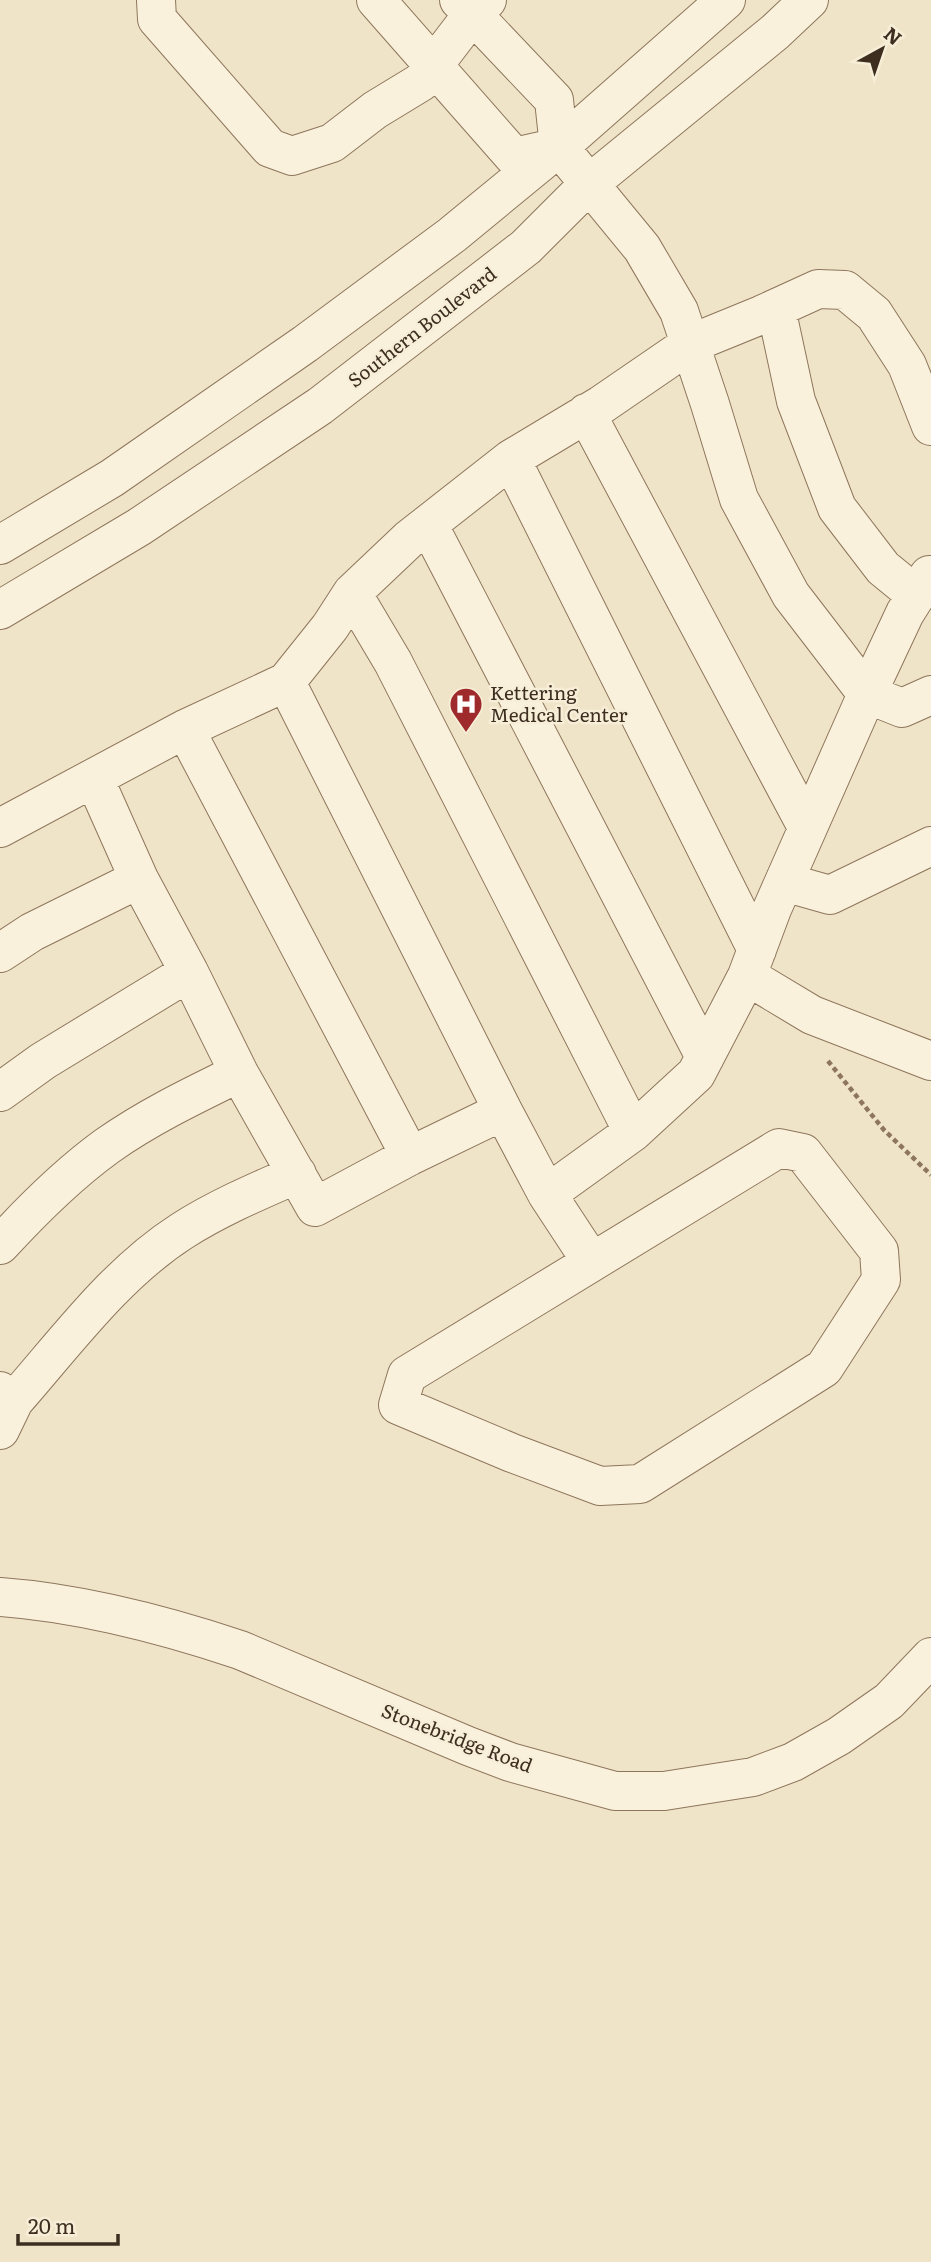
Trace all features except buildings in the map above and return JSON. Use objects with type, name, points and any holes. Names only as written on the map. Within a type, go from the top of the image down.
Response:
[{"type":"street","points":[[156,0],[157,19],[270,148],[292,156],[332,143],[376,110],[421,82],[473,5],[554,100],[559,148],[642,248],[679,312],[738,499],[791,594],[867,694],[902,708],[931,695]]},
{"type":"street","points":[[376,0],[514,157],[559,148]]},
{"type":"street","points":[[0,545],[112,478],[305,344],[452,235],[559,148],[726,0]]},
{"type":"street","name":"Southern Boulevard","points":[[0,610],[139,527],[320,406],[526,247],[589,184],[775,32],[809,0]]},
{"type":"street","points":[[0,828],[185,729],[286,682],[330,627],[352,593],[409,538],[511,459],[690,344],[818,289],[845,290],[874,314],[907,365],[931,426]]},
{"type":"street","points":[[547,1194],[633,1132],[696,1074],[752,963],[807,828],[867,694],[905,613],[924,584],[883,568],[836,508],[796,401],[776,308]]},
{"type":"street","points":[[586,413],[807,828]]},
{"type":"street","points":[[511,459],[752,963],[812,1015],[931,1061]]},
{"type":"street","points":[[428,524],[705,1057]]},
{"type":"street","points":[[352,593],[393,662],[633,1132]]},
{"type":"street","points":[[286,682],[503,1111],[547,1194],[592,1261]]},
{"type":"street","points":[[185,729],[410,1156]]},
{"type":"street","points":[[94,778],[139,879],[239,1073],[315,1207],[410,1156],[503,1111]]},
{"type":"street","points":[[784,882],[830,895],[931,846]]},
{"type":"street","points":[[0,953],[32,932],[139,879]]},
{"type":"street","points":[[0,1092],[43,1061],[189,972]]},
{"type":"street","points":[[0,1245],[45,1197],[107,1146],[173,1106],[239,1073]]},
{"type":"street","points":[[779,1148],[803,1153],[879,1251],[881,1280],[824,1368],[640,1484],[600,1486],[398,1405],[407,1375],[592,1261],[779,1148]]},
{"type":"street","points":[[5,1408],[130,1272],[182,1231],[297,1174]]},
{"type":"street","name":"Stonebridge Road","points":[[0,1597],[37,1600],[121,1615],[203,1638],[240,1650],[489,1754],[615,1791],[664,1791],[753,1777],[793,1762],[839,1736],[889,1701],[931,1657]]},
{"type":"path","points":[[824,1056],[884,1130],[931,1175]]},
{"type":"place","name":"Kettering Medical Center","points":[[466,734]]}]
